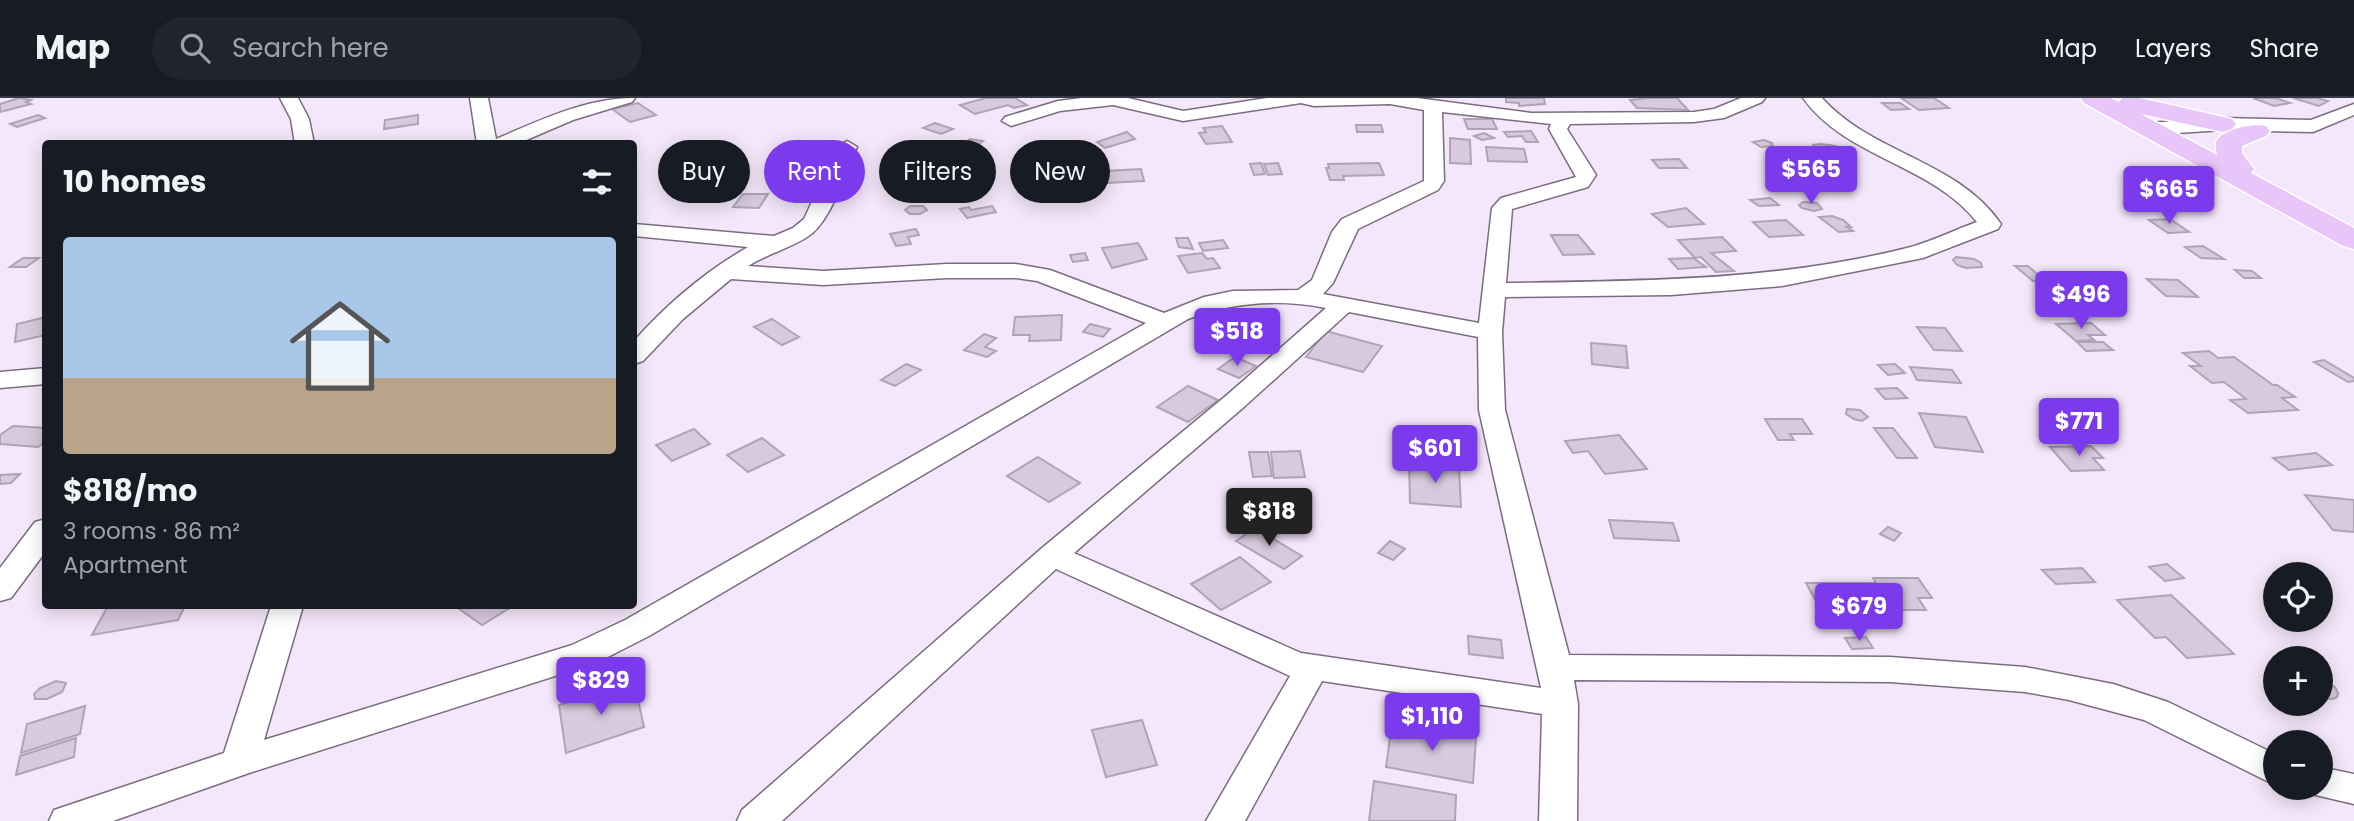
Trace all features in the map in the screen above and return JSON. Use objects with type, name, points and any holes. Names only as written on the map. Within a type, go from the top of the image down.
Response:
[{"type":"highway","points":[[2092,98],[2240,170],[2354,230]]},
{"type":"highway","points":[[2108,98],[2162,132],[2354,240]]},
{"type":"highway","points":[[2119,98],[2164,113],[2223,124]]},
{"type":"highway","points":[[2240,170],[2229,153],[2229,142],[2258,131]]},
{"type":"street","points":[[289,98],[300,119],[304,140]]},
{"type":"street","points":[[479,98],[486,140]]},
{"type":"street","points":[[509,140],[566,116],[626,98]]},
{"type":"street","points":[[1011,121],[1058,106],[1113,100],[1183,116],[1301,98],[1314,101],[1390,99],[1531,118],[1563,119],[1694,117],[1718,114],[1756,98]]},
{"type":"street","points":[[1494,290],[1671,288],[1782,279],[1915,253],[1990,224],[1981,209],[1952,187],[1837,124],[1812,98]]},
{"type":"street","points":[[1304,297],[1322,283],[1343,232],[1350,224],[1431,186],[1434,181],[1433,106]]},
{"type":"street","points":[[2162,132],[2258,131],[2313,125],[2354,111]]},
{"type":"street","points":[[1558,821],[1560,704],[1555,667],[1492,410],[1490,332],[1503,205],[1581,183],[1585,179],[1586,174],[1558,129],[1563,119]]},
{"type":"street","points":[[2162,132],[2223,124],[2313,125]]},
{"type":"street","points":[[637,352],[660,325],[727,272],[761,248],[806,230],[821,203]]},
{"type":"street","points":[[637,230],[774,243]]},
{"type":"street","points":[[727,272],[823,278],[947,271],[1016,271],[1042,275],[1165,322]]},
{"type":"street","points":[[68,821],[239,762],[584,654],[637,628],[1165,322],[1212,302],[1233,298],[1304,297],[1490,332]]},
{"type":"street","points":[[755,821],[813,773],[1053,556],[1227,409],[1343,304]]},
{"type":"street","points":[[0,380],[42,376]]},
{"type":"street","points":[[0,590],[42,535]]},
{"type":"street","points":[[1053,556],[1281,660],[1312,668],[1560,704]]},
{"type":"street","points":[[239,762],[289,609]]},
{"type":"street","points":[[1555,667],[1885,669],[2027,678],[2155,710],[2263,764]]},
{"type":"street","points":[[1225,821],[1312,668]]},
{"type":"street","points":[[2333,785],[2354,789]]},
{"type":"building","points":[[19,98],[31,100],[26,102],[31,104],[0,112],[0,104]]},
{"type":"building","points":[[986,98],[1015,98],[1027,105],[1014,108],[1008,105],[975,114],[960,105]]},
{"type":"building","points":[[1506,98],[1544,98],[1545,104],[1519,106],[1519,103],[1506,102]]},
{"type":"building","points":[[1677,98],[1688,110],[1637,108],[1630,100]]},
{"type":"building","points":[[1901,98],[1934,98],[1949,108],[1919,110]]},
{"type":"building","points":[[2253,98],[2276,98],[2290,103],[2274,106]]},
{"type":"building","points":[[2293,98],[2317,98],[2328,101],[2319,106]]},
{"type":"building","points":[[638,103],[656,115],[630,122],[612,109]]},
{"type":"building","points":[[1882,103],[1900,103],[1909,109],[1891,110]]},
{"type":"building","points":[[38,115],[45,118],[17,127],[10,124]]},
{"type":"building","points":[[418,115],[418,124],[384,129],[385,120]]},
{"type":"building","points":[[1464,119],[1492,119],[1497,129],[1468,129]]},
{"type":"building","points":[[935,123],[953,129],[941,134],[923,128]]},
{"type":"building","points":[[1356,125],[1381,125],[1383,132],[1357,132]]},
{"type":"building","points":[[1222,126],[1232,142],[1206,144],[1199,133],[1206,132],[1203,128]]},
{"type":"building","points":[[1531,131],[1538,142],[1526,142],[1522,136],[1508,137],[1504,132]]},
{"type":"building","points":[[1127,132],[1135,139],[1110,146],[1110,140],[1103,140]]},
{"type":"building","points":[[1484,133],[1494,138],[1482,140],[1474,136]]},
{"type":"building","points":[[1450,138],[1470,140],[1471,164],[1450,163]]},
{"type":"building","points":[[1764,140],[1773,146],[1761,147],[1753,142]]},
{"type":"building","points":[[1813,145],[1836,146],[1843,153],[1830,155],[1813,149]]},
{"type":"building","points":[[1486,147],[1524,149],[1527,162],[1488,161]]},
{"type":"building","points":[[1808,150],[1837,172],[1807,176],[1790,162],[1795,162],[1782,151]]},
{"type":"building","points":[[1679,159],[1687,168],[1659,168],[1652,160]]},
{"type":"building","points":[[1261,163],[1265,174],[1254,175],[1250,164]]},
{"type":"building","points":[[1278,163],[1282,174],[1268,175],[1264,164]]},
{"type":"building","points":[[1379,163],[1384,175],[1343,176],[1344,180],[1330,180],[1326,168],[1329,168],[1328,164]]},
{"type":"building","points":[[1141,169],[1144,181],[1110,183],[1110,171]]},
{"type":"building","points":[[750,194],[764,194],[759,208],[733,207],[736,203],[750,203]]},
{"type":"building","points":[[1770,198],[1779,205],[1759,206],[1750,200]]},
{"type":"building","points":[[1803,202],[1817,203],[1822,209],[1814,211],[1802,208],[1799,205]]},
{"type":"building","points":[[910,206],[923,206],[927,210],[920,214],[910,214],[905,210]]},
{"type":"building","points":[[992,206],[996,212],[967,218],[960,209],[969,207],[971,210]]},
{"type":"building","points":[[1686,208],[1704,224],[1668,227],[1652,214]]},
{"type":"building","points":[[1832,216],[1843,220],[1853,231],[1839,232],[1819,217]]},
{"type":"building","points":[[2170,219],[2189,232],[2168,233],[2149,220]]},
{"type":"building","points":[[1786,220],[1803,235],[1769,237],[1753,222]]},
{"type":"building","points":[[916,229],[919,235],[908,237],[911,244],[896,246],[890,234]]},
{"type":"building","points":[[1551,235],[1578,235],[1594,254],[1563,255]]},
{"type":"building","points":[[1722,237],[1736,251],[1711,253],[1734,271],[1716,272],[1701,257],[1695,258],[1678,240]]},
{"type":"building","points":[[1176,238],[1188,238],[1193,249],[1179,247]]},
{"type":"building","points":[[1223,240],[1228,248],[1203,251],[1199,243]]},
{"type":"building","points":[[1138,243],[1147,259],[1112,268],[1102,248]]},
{"type":"building","points":[[2203,246],[2224,259],[2201,258],[2185,247]]},
{"type":"building","points":[[1085,253],[1088,260],[1073,262],[1070,255]]},
{"type":"building","points":[[1202,253],[1207,259],[1213,258],[1220,268],[1188,273],[1178,256]]},
{"type":"building","points":[[1956,257],[1974,259],[1981,263],[1982,267],[1966,268],[1957,265],[1953,260]]},
{"type":"building","points":[[23,258],[39,258],[26,267],[10,267]]},
{"type":"building","points":[[1693,258],[1706,267],[1678,269],[1669,259]]},
{"type":"building","points":[[2015,266],[2028,266],[2045,281],[2033,281]]},
{"type":"building","points":[[2235,270],[2252,271],[2261,278],[2244,278]]},
{"type":"building","points":[[2147,279],[2178,280],[2198,297],[2166,296]]},
{"type":"building","points":[[1062,315],[1061,340],[1029,341],[1030,335],[1013,335],[1015,317]]},
{"type":"building","points":[[42,318],[42,336],[15,342],[17,324]]},
{"type":"building","points":[[772,319],[799,337],[782,345],[754,327]]},
{"type":"building","points":[[2091,323],[2105,335],[2088,335],[2094,340],[2076,341],[2056,324]]},
{"type":"building","points":[[1090,324],[1110,329],[1103,337],[1083,332]]},
{"type":"building","points":[[1917,327],[1945,328],[1962,351],[1934,350]]},
{"type":"building","points":[[1326,331],[1382,346],[1363,372],[1306,357]]},
{"type":"building","points":[[984,334],[996,338],[985,347],[996,351],[987,357],[964,350]]},
{"type":"building","points":[[2077,342],[2103,342],[2113,350],[2086,351]]},
{"type":"building","points":[[1591,343],[1626,346],[1628,368],[1592,364]]},
{"type":"building","points":[[2209,351],[2218,358],[2234,357],[2273,385],[2277,385],[2295,397],[2282,398],[2298,410],[2248,413],[2230,400],[2246,399],[2224,382],[2212,383],[2190,366],[2201,366],[2183,353]]},
{"type":"building","points":[[1235,357],[1256,366],[1239,378],[1218,369]]},
{"type":"building","points":[[2324,360],[2354,378],[2354,381],[2348,382],[2314,362]]},
{"type":"building","points":[[906,364],[921,370],[895,386],[881,380]]},
{"type":"building","points":[[1895,364],[1905,373],[1888,375],[1878,365]]},
{"type":"building","points":[[1910,367],[1952,370],[1961,383],[1917,380]]},
{"type":"building","points":[[1188,386],[1218,400],[1188,422],[1157,407]]},
{"type":"building","points":[[1897,388],[1907,398],[1885,399],[1876,389]]},
{"type":"building","points":[[1847,409],[1860,410],[1868,417],[1862,421],[1854,419],[1846,414]]},
{"type":"building","points":[[1919,413],[1966,417],[1983,452],[1935,447]]},
{"type":"building","points":[[1765,419],[1802,419],[1812,434],[1790,434],[1794,440],[1778,440]]},
{"type":"building","points":[[13,426],[42,428],[42,444],[38,447],[0,444],[0,435]]},
{"type":"building","points":[[1874,428],[1893,428],[1917,458],[1897,458]]},
{"type":"building","points":[[694,429],[710,444],[672,461],[656,445]]},
{"type":"building","points":[[1619,435],[1647,469],[1605,474],[1588,451],[1573,453],[1565,441]]},
{"type":"building","points":[[762,438],[784,455],[748,472],[727,455]]},
{"type":"building","points":[[2091,446],[2103,458],[2093,458],[2104,470],[2071,471],[2050,447]]},
{"type":"building","points":[[1300,451],[1305,477],[1274,478],[1271,452]]},
{"type":"building","points":[[1249,452],[1268,452],[1272,476],[1253,477]]},
{"type":"building","points":[[2316,453],[2332,465],[2289,470],[2273,458]]},
{"type":"building","points":[[1038,457],[1080,483],[1049,502],[1007,476]]},
{"type":"building","points":[[1409,463],[1459,467],[1461,507],[1410,503]]},
{"type":"building","points":[[20,474],[11,483],[0,484],[0,475]]},
{"type":"building","points":[[2305,495],[2354,500],[2354,532],[2333,530]]},
{"type":"building","points":[[1609,520],[1673,523],[1679,541],[1614,538]]},
{"type":"building","points":[[1888,527],[1901,533],[1894,541],[1880,534]]},
{"type":"building","points":[[1255,528],[1302,556],[1284,569],[1236,541]]},
{"type":"building","points":[[1390,541],[1405,549],[1393,560],[1378,553]]},
{"type":"building","points":[[1240,557],[1271,582],[1221,610],[1191,584]]},
{"type":"building","points":[[2167,564],[2184,578],[2165,581],[2149,567]]},
{"type":"building","points":[[2082,568],[2095,582],[2056,584],[2042,570]]},
{"type":"building","points":[[1873,578],[1918,578],[1932,598],[1918,598],[1926,610],[1821,610],[1806,583],[1876,583]]},
{"type":"building","points":[[2171,595],[2234,654],[2187,658],[2166,637],[2155,638],[2117,600]]},
{"type":"building","points":[[106,609],[184,609],[178,620],[92,635]]},
{"type":"building","points":[[459,609],[508,609],[482,625]]},
{"type":"building","points":[[1468,636],[1501,640],[1503,658],[1469,654]]},
{"type":"building","points":[[1866,637],[1873,648],[1852,649],[1845,638]]},
{"type":"building","points":[[56,681],[66,683],[62,692],[47,699],[35,699],[34,694],[40,688]]},
{"type":"building","points":[[634,681],[644,727],[566,753],[559,705]]},
{"type":"building","points":[[2333,686],[2338,693],[2333,699]]},
{"type":"building","points":[[85,706],[80,734],[21,753],[27,724]]},
{"type":"building","points":[[1142,720],[1157,765],[1106,777],[1092,730]]},
{"type":"building","points":[[1392,723],[1476,738],[1473,783],[1386,767]]},
{"type":"building","points":[[76,738],[74,757],[16,775],[20,756]]},
{"type":"building","points":[[1374,781],[1456,795],[1455,821],[1369,821]]}]
